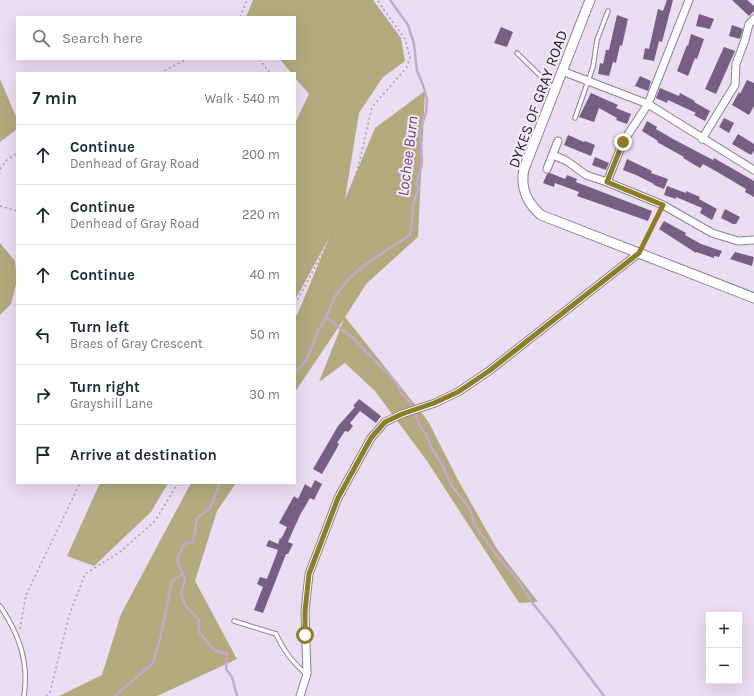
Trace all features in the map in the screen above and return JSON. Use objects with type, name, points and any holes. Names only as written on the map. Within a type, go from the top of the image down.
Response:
[{"type":"street","name":"DYKES OF GRAY ROAD","points":[[590,0],[524,169],[524,190],[528,199],[533,208],[541,215],[754,298]]},
{"type":"street","points":[[607,182],[623,142],[648,104],[689,0]]},
{"type":"street","points":[[702,139],[734,85],[736,64],[749,24],[754,19]]},
{"type":"street","points":[[562,71],[648,104],[754,170]]},
{"type":"street","points":[[547,169],[558,141]]},
{"type":"street","points":[[553,155],[567,161],[586,175],[663,205],[700,227],[721,237],[738,241],[754,240]]},
{"type":"street","points":[[300,696],[307,674],[305,611],[309,574],[338,498],[371,438],[385,422],[406,412],[434,403],[458,392],[489,371],[639,253]]},
{"type":"lane","points":[[574,118],[594,63],[597,40],[608,11]]},
{"type":"lane","points":[[517,53],[555,90]]},
{"type":"lane","points":[[0,606],[11,622],[19,639],[24,659],[24,696]]},
{"type":"lane","points":[[234,621],[276,634],[286,652],[296,665],[307,674]]},
{"type":"path","points":[[240,16],[247,0]]},
{"type":"path","points":[[296,302],[344,212],[359,164],[372,107],[407,67],[410,57],[405,39],[377,0]]},
{"type":"path","points":[[162,72],[185,60]]},
{"type":"path","points":[[260,60],[269,72]]},
{"type":"path","points":[[0,168],[7,160],[16,154]]},
{"type":"path","points":[[639,253],[663,205]]},
{"type":"path","points":[[0,206],[16,211]]},
{"type":"path","points":[[19,639],[26,595],[80,484]]},
{"type":"path","points":[[46,696],[50,692],[69,616],[86,574],[120,552],[155,521],[177,484]]},
{"type":"shaded area","points":[[253,0],[373,0],[401,38],[405,61],[383,77],[359,113],[345,199],[375,128],[425,91],[418,237],[367,283],[345,317],[428,421],[458,480],[497,549],[538,602],[519,603],[427,461],[375,391],[345,363],[319,382],[344,319],[296,391],[296,316],[329,238],[296,298],[296,121],[309,94],[296,79],[296,72],[290,72],[281,60],[296,60],[296,16],[246,16]]},
{"type":"shaded area","points":[[0,79],[16,117],[16,130],[0,142]]},
{"type":"shaded area","points":[[0,243],[15,261],[16,284],[11,304],[0,315]]},
{"type":"shaded area","points":[[100,484],[167,484],[151,512],[94,566],[67,556]]},
{"type":"shaded area","points":[[190,484],[235,484],[217,511],[195,581],[237,659],[157,696],[59,696],[102,675],[121,614]]},
{"type":"building","points":[[667,0],[673,0],[662,42],[659,41],[654,61],[643,59],[645,48],[649,49],[658,9],[663,11]]},
{"type":"building","points":[[732,0],[747,0],[754,6],[754,11],[749,16]]},
{"type":"building","points":[[699,14],[714,19],[710,29],[696,26]]},
{"type":"building","points":[[617,15],[628,19],[622,46],[620,45],[616,63],[613,62],[609,76],[598,74],[600,63],[603,64],[606,50],[609,50]]},
{"type":"building","points":[[732,25],[743,29],[740,39],[729,36]]},
{"type":"building","points":[[501,27],[513,32],[507,47],[494,43]]},
{"type":"building","points":[[691,34],[704,39],[697,59],[695,58],[688,76],[677,71],[687,45],[688,46]]},
{"type":"building","points":[[724,47],[735,51],[716,94],[705,89]]},
{"type":"building","points":[[640,76],[651,81],[648,91],[635,86]]},
{"type":"building","points":[[747,80],[754,83],[754,106],[749,115],[732,105],[739,92],[740,94]]},
{"type":"building","points":[[660,88],[679,96],[680,93],[710,111],[705,121],[694,115],[696,113],[668,100],[667,103],[656,98]]},
{"type":"building","points":[[591,93],[618,105],[616,108],[631,114],[627,124],[616,120],[617,118],[599,108],[594,122],[579,117]]},
{"type":"building","points":[[724,118],[734,123],[729,133],[719,127]]},
{"type":"building","points":[[647,121],[657,127],[656,129],[673,139],[713,160],[714,158],[754,181],[754,197],[745,192],[746,189],[719,173],[703,164],[700,168],[657,142],[658,141],[642,131]]},
{"type":"building","points":[[738,134],[754,144],[754,151],[751,155],[732,144]]},
{"type":"building","points":[[568,135],[595,145],[591,156],[564,145]]},
{"type":"building","points":[[595,157],[609,163],[606,170],[592,165]]},
{"type":"building","points":[[627,159],[652,171],[651,173],[668,179],[664,189],[623,170]]},
{"type":"building","points":[[550,173],[565,179],[567,175],[577,179],[576,182],[652,211],[648,221],[577,196],[579,192],[555,183],[554,187],[543,183],[547,174]]},
{"type":"building","points":[[667,186],[686,193],[686,191],[700,197],[699,199],[717,209],[712,220],[700,213],[702,208],[676,197],[676,199],[664,195]]},
{"type":"building","points":[[725,209],[740,217],[736,224],[721,218]]},
{"type":"building","points":[[664,221],[686,233],[685,235],[701,244],[722,251],[719,257],[714,256],[714,258],[696,253],[659,229]]},
{"type":"building","points":[[735,252],[754,257],[752,266],[730,259]]},
{"type":"building","points":[[359,399],[381,416],[376,423],[360,411],[350,423],[353,426],[348,432],[345,431],[337,443],[339,443],[337,448],[322,474],[313,469],[338,426],[355,407],[353,406]]},
{"type":"building","points":[[315,480],[322,484],[314,500],[310,498],[300,515],[288,542],[293,544],[288,554],[286,554],[263,613],[254,610],[263,587],[257,584],[260,577],[267,579],[278,550],[266,546],[269,540],[278,544],[287,527],[279,523],[294,496],[298,499],[305,484],[311,488]]},
{"type":"waterway","name":"Lochee Burn","points":[[296,371],[307,359],[317,333],[336,295],[343,285],[360,268],[410,235],[413,206],[419,187],[416,184],[422,161],[420,132],[426,112],[427,99],[417,71],[414,44],[408,25],[390,0]]},
{"type":"waterway","points":[[326,317],[353,338],[395,381],[410,403],[421,428],[426,434],[432,449],[440,461],[452,486],[470,509],[474,524],[604,696]]},
{"type":"waterway","points":[[220,484],[210,508],[197,518],[193,542],[184,544],[177,560],[185,579],[181,594],[185,605],[199,620],[199,632],[214,650],[227,654],[226,669],[232,677],[237,696]]},
{"type":"waterway","name":"Lochee Burn","points":[[115,696],[153,663],[160,639],[172,581],[183,574]]},
{"type":"route","points":[[305,635],[305,611],[309,574],[338,498],[371,438],[385,422],[458,392],[489,371],[639,253],[663,205],[607,182],[623,142]]}]
